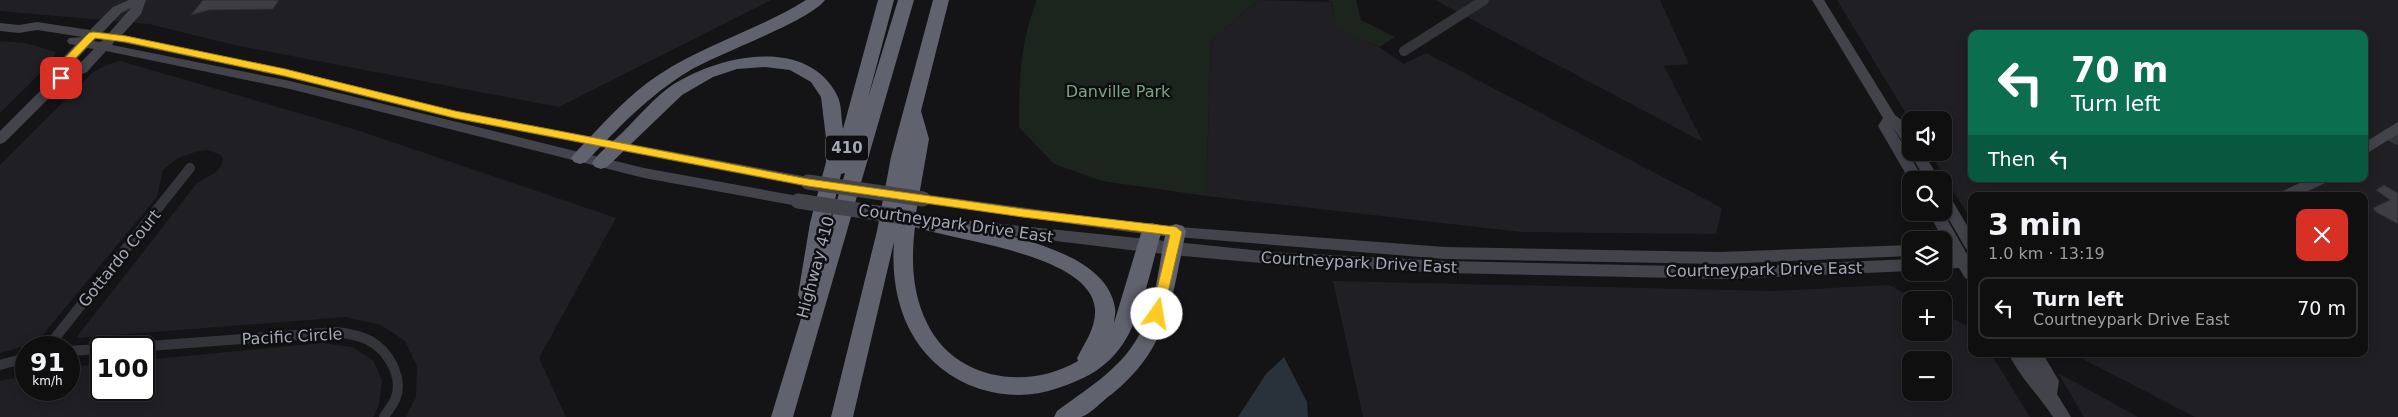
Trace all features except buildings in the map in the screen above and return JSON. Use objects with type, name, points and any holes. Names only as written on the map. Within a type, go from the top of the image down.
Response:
[{"type":"highway","points":[[580,158],[636,101],[666,77],[760,31],[817,0]]},
{"type":"highway","name":"Highway 410","points":[[776,417],[886,0]]},
{"type":"highway","points":[[782,417],[906,0]]},
{"type":"highway","points":[[842,417],[887,231],[899,164],[941,0]]},
{"type":"highway","points":[[601,163],[676,91],[707,73],[735,64],[765,62],[794,66],[817,78],[830,97],[835,138],[835,162],[819,223],[808,295]]},
{"type":"highway","points":[[912,112],[920,136],[903,237],[902,265],[906,290],[913,315],[920,329],[934,350],[955,369],[991,384],[1012,387],[1048,383],[1088,367],[1103,355],[1117,338],[1123,326],[1149,238]]},
{"type":"highway","points":[[910,218],[944,229],[1009,242],[1047,255],[1076,269],[1095,286],[1103,299],[1106,312],[1106,326],[1100,340],[1087,358],[1074,369],[1048,383]]},
{"type":"highway","points":[[1064,417],[1104,387],[1141,350],[1157,314],[1174,240]]},
{"type":"main road","points":[[61,78],[60,68],[117,10],[140,0]]},
{"type":"main road","points":[[0,139],[61,78],[82,69],[137,11],[140,0]]},
{"type":"main road","points":[[1818,0],[1890,118],[1902,128]]},
{"type":"main road","name":"Courtneypark Drive East","points":[[0,26],[19,29],[30,34],[89,39],[285,73],[455,115],[618,147],[808,182],[1149,238]]},
{"type":"main road","name":"Courtneypark Drive East","points":[[107,42],[290,85],[644,173],[798,201],[910,218],[1174,240],[1445,254],[1720,258],[1902,251]]},
{"type":"main road","points":[[1890,118],[1886,126],[1912,171]]},
{"type":"main road","points":[[2368,148],[2394,134]]},
{"type":"main road","points":[[2294,192],[2314,182]]},
{"type":"main road","points":[[1941,221],[1964,255]]},
{"type":"main road","points":[[1952,221],[1964,255]]},
{"type":"main road","name":"Courtneypark Drive East","points":[[1174,240],[1272,258],[1446,267],[1726,273],[1902,265]]},
{"type":"main road","points":[[1952,260],[1964,255]]},
{"type":"main road","points":[[2019,357],[2034,382],[2048,395],[2062,417]]},
{"type":"main road","points":[[2036,357],[2050,381],[2048,395]]},
{"type":"street","points":[[1404,51],[1484,0]]},
{"type":"street","name":"Gottardo Court","points":[[57,336],[190,168]]},
{"type":"street","name":"Pacific Circle","points":[[155,346],[336,332],[356,334],[373,341],[388,353],[396,374],[397,393],[384,417]]},
{"type":"street","points":[[0,365],[15,361]]},
{"type":"shaded area","points":[[0,0],[771,0],[559,107],[234,45],[149,24],[0,11]]},
{"type":"shaded area","points":[[1258,0],[1331,2],[1336,27],[1379,47],[1404,64],[1426,53],[1722,208],[1716,234],[1521,232],[1206,196],[1211,41]]},
{"type":"shaded area","points":[[1435,0],[1660,0],[1689,64],[1664,66],[1703,142]]},
{"type":"shaded area","points":[[1837,0],[2398,0],[2398,417],[2195,417],[2079,357],[2368,357],[2368,192],[1968,192],[1968,215],[1952,189],[1952,171],[1941,171],[1935,161],[1952,161],[1952,111],[1904,111]]},
{"type":"shaded area","points":[[0,41],[25,43],[56,52],[52,61],[0,113]]},
{"type":"shaded area","points":[[120,61],[357,130],[616,218],[539,358],[566,417],[406,417],[416,397],[417,366],[405,341],[381,325],[346,317],[80,338],[78,336],[197,183],[216,172],[221,166],[223,160],[221,155],[208,150],[198,151],[178,158],[163,170],[157,197],[42,336],[15,336],[15,349],[0,353],[0,165],[93,72]]},
{"type":"shaded area","points":[[1333,281],[1773,291],[1889,285],[1902,292],[1902,341],[1952,341],[1952,318],[1968,326],[1968,357],[1993,357],[2030,417],[1363,417]]},
{"type":"shaded area","points":[[323,343],[352,347],[373,360],[382,380],[379,405],[373,417],[0,417],[0,381],[15,378],[15,401],[80,401],[80,366],[90,365],[90,401],[155,401],[155,359]]},
{"type":"shaded area","points":[[1284,357],[1307,402],[1308,417],[1238,417],[1266,374]]},
{"type":"shaded area","points":[[2058,373],[2138,417],[2084,417]]},
{"type":"green space","name":"Danville Park","points":[[1037,0],[1258,0],[1211,41],[1206,196],[1102,181],[1054,164],[1019,127],[1020,78],[1024,47],[1031,15]]},
{"type":"green space","points":[[1327,0],[1356,0],[1361,20],[1395,37],[1379,47],[1335,27],[1332,2]]},
{"type":"route","points":[[61,78],[60,68],[93,35],[126,39],[285,73],[455,115],[808,182],[923,200],[1176,232],[1157,314]]}]
